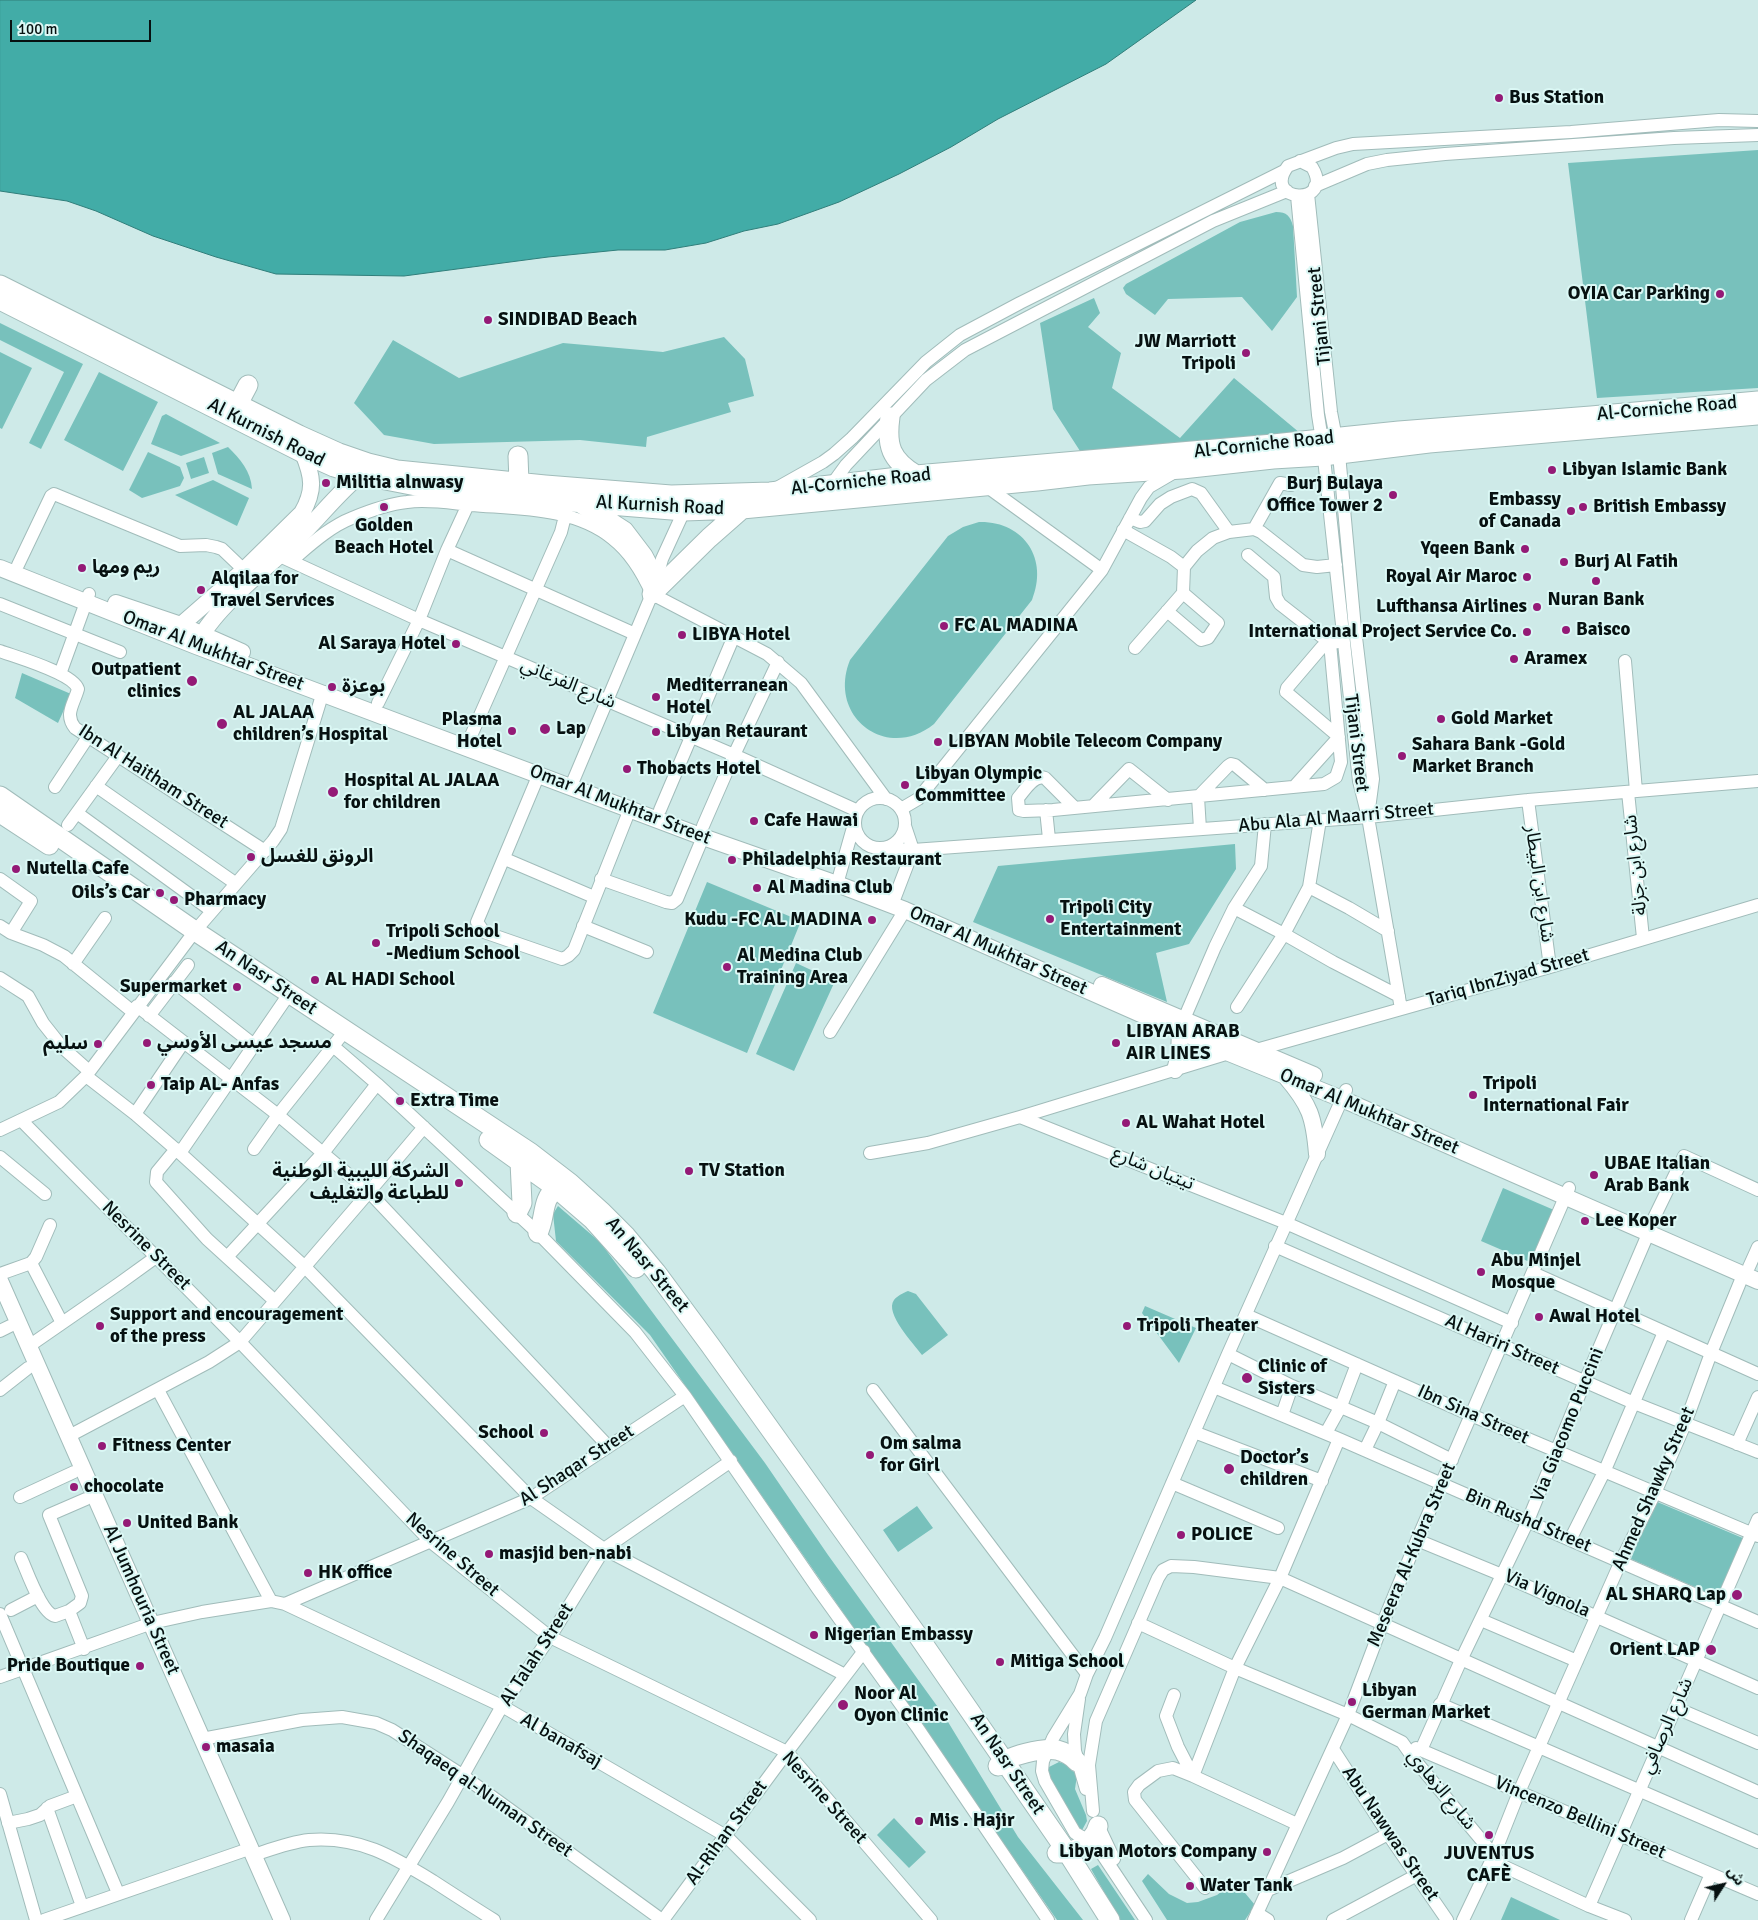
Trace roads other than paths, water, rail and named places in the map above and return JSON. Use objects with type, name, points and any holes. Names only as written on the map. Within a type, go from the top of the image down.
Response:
[{"type":"highway","name":"Al Kurnish Road","points":[[0,285],[299,435],[339,453],[368,463],[397,470],[671,495],[770,492]]},
{"type":"highway","name":"Al Kurnish Road","points":[[0,300],[303,453],[334,467],[360,475],[470,499],[571,506],[684,511],[742,509],[823,501]]},
{"type":"highway","points":[[238,404],[248,385]]},
{"type":"highway","name":"Al-Corniche Road","points":[[823,501],[1273,459],[1330,447],[1758,401]]},
{"type":"highway","name":"Al-Corniche Road","points":[[770,492],[916,476],[1330,447],[1429,443],[1758,416]]},
{"type":"highway","points":[[890,417],[888,434],[892,452],[902,466],[916,476]]},
{"type":"highway","points":[[518,456],[519,482]]},
{"type":"highway","points":[[571,506],[624,532],[643,556],[654,587],[742,509]]},
{"type":"highway","name":"An Nasr Street","points":[[0,796],[192,935]]},
{"type":"highway","name":"An Nasr Street","points":[[0,813],[287,997],[339,1038],[556,1188],[592,1219],[646,1280],[712,1366],[1001,1763]]},
{"type":"highway","name":"An Nasr Street","points":[[339,1038],[531,1153],[570,1183],[626,1236],[656,1272],[710,1345],[916,1633],[1001,1763],[1110,1920]]},
{"type":"highway","points":[[517,1213],[521,1207],[522,1200],[520,1162]]},
{"type":"highway","points":[[538,1233],[542,1223],[545,1202],[556,1188]]},
{"type":"highway","points":[[1001,1763],[1015,1756],[1048,1750],[1064,1752],[1077,1762]]},
{"type":"highway","points":[[1062,1853],[1093,1826]]},
{"type":"highway","name":"An Nasr Street","points":[[1062,1853],[1099,1920]]},
{"type":"main road","points":[[181,625],[244,570],[302,513],[312,490],[311,473],[303,453]]},
{"type":"main road","points":[[199,640],[237,595],[285,559],[345,488],[360,475]]},
{"type":"main road","name":"Omar Al Mukhtar Street","points":[[0,557],[88,598],[181,625],[199,640]]},
{"type":"main road","name":"Omar Al Mukhtar Street","points":[[0,568],[88,598],[272,668],[378,703],[470,738],[573,782],[630,809],[703,832],[839,880],[1182,1025],[1256,1050],[1344,1094],[1752,1273]]},
{"type":"main road","name":"Omar Al Mukhtar Street","points":[[272,668],[324,692],[539,774],[573,782],[660,810],[703,832]]},
{"type":"main road","points":[[1175,1070],[1179,1055],[1182,1025]]},
{"type":"main road","name":"Omar Al Mukhtar Street","points":[[1182,1025],[1229,1052],[1285,1075],[1344,1094]]},
{"type":"main road","points":[[1285,1075],[1308,1105],[1314,1121],[1317,1154]]},
{"type":"main road","name":"Al Jumhouria Street","points":[[0,1281],[69,1436],[147,1625],[248,1853],[282,1920]]},
{"type":"main road","name":"Al Jumhouria Street","points":[[0,1305],[5,1328],[28,1368],[86,1499],[202,1739],[248,1853],[272,1920]]},
{"type":"street","points":[[770,492],[834,454],[926,362],[954,340],[1020,303],[1284,171],[1288,166],[1300,161],[1353,144],[1571,132],[1719,120],[1758,121]]},
{"type":"street","points":[[823,501],[832,484],[846,465],[890,417],[938,370],[964,350],[1214,221],[1302,192],[1362,166],[1387,160],[1445,154],[1674,138],[1758,135]]},
{"type":"street","points":[[1300,161],[1312,167],[1317,180],[1302,192]]},
{"type":"street","points":[[1284,171],[1282,180],[1302,192]]},
{"type":"street","name":"Tijani Street","points":[[1302,192],[1331,412],[1330,447],[1336,565],[1365,712],[1373,779],[1368,817]]},
{"type":"street","points":[[1020,303],[1026,317]]},
{"type":"street","points":[[898,389],[910,398]]},
{"type":"street","name":"Tijani Street","points":[[1330,447],[1348,633],[1351,713],[1358,781],[1368,817]]},
{"type":"street","points":[[901,808],[918,800],[1102,570],[1141,498],[1149,487],[1182,468]]},
{"type":"street","points":[[1254,529],[1280,483],[1291,485]]},
{"type":"street","points":[[986,486],[1102,570]]},
{"type":"street","points":[[1130,518],[1140,522],[1145,521],[1160,504],[1171,497],[1192,489],[1201,493],[1229,532]]},
{"type":"street","points":[[18,565],[51,496],[54,494],[180,546],[206,545],[222,549],[244,570]]},
{"type":"street","points":[[285,559],[343,522],[371,511],[406,502],[470,499],[447,550],[420,620],[378,703]]},
{"type":"street","points":[[470,738],[571,506]]},
{"type":"street","points":[[573,782],[654,587],[662,559],[684,511]]},
{"type":"street","points":[[1135,648],[1182,593],[1184,567],[1213,538],[1229,532],[1254,529],[1261,532],[1303,565],[1317,567],[1336,565]]},
{"type":"street","points":[[1123,530],[1171,557],[1184,567]]},
{"type":"street","points":[[447,550],[635,634]]},
{"type":"street","points":[[1076,808],[1045,778],[1040,776],[1018,798],[1017,804],[1019,810],[1024,812],[1076,808],[1324,784],[1336,777],[1341,762],[1330,643],[1280,604],[1276,597],[1274,577],[1248,555]]},
{"type":"street","name":"شارع الفرغاني","points":[[285,559],[506,658],[734,755],[856,816]]},
{"type":"street","points":[[654,587],[767,654],[801,683],[886,799]]},
{"type":"street","points":[[1167,612],[1201,640],[1208,638],[1218,623],[1182,593]]},
{"type":"street","points":[[60,674],[88,598]]},
{"type":"street","points":[[0,604],[120,652]]},
{"type":"street","points":[[1339,737],[1286,692],[1322,646],[1348,633]]},
{"type":"street","points":[[660,810],[734,636]]},
{"type":"street","name":"Ibn Al Haitham Street","points":[[0,651],[60,674],[78,685],[78,692],[68,716],[75,728],[265,850]]},
{"type":"street","name":"شارع ابن جزلة","points":[[1625,661],[1632,792],[1644,938]]},
{"type":"street","points":[[601,879],[666,902],[672,903],[677,899],[734,755],[778,662]]},
{"type":"street","points":[[0,1130],[59,1102],[88,1073],[192,935],[281,829],[324,692]]},
{"type":"street","points":[[1351,713],[1365,712]]},
{"type":"street","points":[[55,787],[88,737]]},
{"type":"street","points":[[1294,787],[1339,737]]},
{"type":"street","points":[[68,825],[118,756]]},
{"type":"street","points":[[1200,829],[1198,797],[1231,764],[1235,765],[1265,790]]},
{"type":"street","points":[[1093,806],[1129,769],[1168,800]]},
{"type":"street","points":[[539,774],[477,922],[484,932],[562,959],[568,956],[574,950],[630,809]]},
{"type":"street","name":"Abu Ala Al Maarri Street","points":[[886,848],[913,850],[1368,817],[1528,800],[1758,780]]},
{"type":"street","points":[[96,786],[236,884]]},
{"type":"street","points":[[830,1032],[897,904],[913,850],[901,808],[892,801],[879,798],[867,802],[856,816],[839,880]]},
{"type":"street","name":"شارع ابن البيطار","points":[[1528,800],[1550,967]]},
{"type":"street","points":[[1046,810],[1049,839]]},
{"type":"street","points":[[77,813],[212,911]]},
{"type":"street","points":[[856,816],[855,829],[864,843],[878,849],[886,848],[899,840],[905,826]]},
{"type":"street","points":[[1368,817],[1401,1009]]},
{"type":"street","points":[[1237,1007],[1284,934],[1309,888],[1320,820]]},
{"type":"street","points":[[1182,1025],[1215,947],[1234,908],[1261,866],[1265,824]]},
{"type":"street","points":[[505,859],[594,897]]},
{"type":"street","points":[[0,879],[31,900],[6,930],[57,952],[135,1009],[149,1016],[278,1115],[369,1192],[608,1446]]},
{"type":"street","points":[[1309,888],[1388,931]]},
{"type":"street","name":"Tariq IbnZiyad Street","points":[[1256,1050],[1550,967],[1758,905]]},
{"type":"street","points":[[1234,908],[1399,996]]},
{"type":"street","points":[[73,964],[105,918]]},
{"type":"street","points":[[583,926],[647,952]]},
{"type":"street","points":[[149,1016],[188,965]]},
{"type":"street","points":[[0,978],[28,996],[43,1023],[62,1047],[88,1073],[178,1151],[305,1267],[531,1498],[604,1549],[845,1675]]},
{"type":"street","points":[[174,982],[254,1045]]},
{"type":"street","points":[[275,1301],[199,1232],[156,1182],[157,1172],[178,1151],[287,997]]},
{"type":"street","points":[[254,1149],[278,1115],[339,1038],[378,1084],[538,1233],[635,1332],[686,1396],[818,1589],[864,1651],[1048,1920]]},
{"type":"street","points":[[135,1114],[183,1043]]},
{"type":"street","points":[[870,1153],[928,1142],[1020,1117],[1229,1052]]},
{"type":"street","points":[[226,1257],[322,1153],[378,1084]]},
{"type":"street","points":[[1146,1920],[1098,1848],[1077,1762],[1074,1734],[1080,1694],[1087,1674],[1106,1638],[1228,1354],[1344,1094]]},
{"type":"street","name":"تيتيان شارع","points":[[1020,1117],[1286,1223],[1512,1323]]},
{"type":"street","name":"Nesrine Street","points":[[20,1120],[240,1342],[431,1542],[550,1637],[787,1752],[931,1920]]},
{"type":"street","points":[[69,1436],[210,1362],[240,1342],[424,1127]]},
{"type":"street","name":"Via Giacomo Puccini","points":[[1422,1750],[1440,1704],[1528,1523],[1584,1381],[1649,1229],[1684,1156],[1758,1190]]},
{"type":"street","points":[[0,1157],[45,1194]]},
{"type":"street","name":"Meseera Al-Kubra Street","points":[[1259,1918],[1268,1890],[1348,1715],[1417,1540],[1567,1193]]},
{"type":"street","points":[[0,1274],[31,1263],[36,1257],[50,1225]]},
{"type":"street","name":"Al Hariri Street","points":[[1276,1246],[1584,1381],[1685,1424],[1758,1452]]},
{"type":"street","name":"Ahmed Shawky Street","points":[[1464,1920],[1621,1562],[1655,1493],[1685,1424],[1711,1353],[1752,1273],[1758,1247]]},
{"type":"street","points":[[29,1346],[156,1256]]},
{"type":"street","points":[[31,1263],[62,1323]]},
{"type":"street","points":[[1533,1273],[1758,1374]]},
{"type":"street","name":"Ibn Sina Street","points":[[1246,1315],[1471,1415],[1755,1534]]},
{"type":"street","points":[[1570,1540],[1605,1470],[1664,1332]]},
{"type":"street","points":[[1228,1354],[1292,1386],[1378,1423],[1452,1460]]},
{"type":"street","points":[[1326,1434],[1341,1406],[1357,1364]]},
{"type":"street","points":[[0,1390],[28,1368]]},
{"type":"street","points":[[1365,1450],[1395,1381]]},
{"type":"street","points":[[1282,1415],[1292,1386]]},
{"type":"street","name":"Bin Rushd Street","points":[[1214,1387],[1340,1439],[1528,1523],[1758,1622]]},
{"type":"street","points":[[158,1390],[271,1601]]},
{"type":"street","points":[[874,1390],[1087,1674]]},
{"type":"street","name":"Al Shaqar Street","points":[[285,1604],[531,1498],[686,1396]]},
{"type":"street","points":[[1737,1444],[1758,1397]]},
{"type":"street","points":[[1194,1432],[1322,1481]]},
{"type":"street","points":[[1193,1776],[1235,1668],[1280,1578],[1340,1439]]},
{"type":"street","name":"Al Talah Street","points":[[376,1920],[409,1867],[502,1706],[550,1637],[604,1549],[731,1461]]},
{"type":"street","points":[[20,1497],[74,1472]]},
{"type":"street","points":[[1172,1482],[1278,1528]]},
{"type":"street","points":[[21,1558],[48,1613],[52,1616],[69,1612],[80,1603],[82,1596],[49,1515],[86,1499]]},
{"type":"street","name":"شارع الرصافي","points":[[1589,1906],[1720,1605],[1755,1534],[1758,1519]]},
{"type":"street","name":"Via Vignola","points":[[1417,1540],[1597,1616],[1758,1688]]},
{"type":"street","points":[[1153,1920],[1093,1826],[1089,1765],[1096,1721],[1158,1578],[1163,1570],[1171,1566],[1194,1567],[1280,1578],[1758,1792]]},
{"type":"street","points":[[38,1596],[3,1616],[118,1893]]},
{"type":"street","points":[[0,1677],[84,1649],[147,1625],[202,1612],[271,1601],[285,1604]]},
{"type":"street","name":"Al banafsaj","points":[[285,1604],[502,1706],[726,1836],[810,1920]]},
{"type":"street","points":[[69,1612],[84,1649]]},
{"type":"street","points":[[1481,1620],[1577,1661]]},
{"type":"street","name":"شارع الزهاوي","points":[[1138,1623],[1235,1668],[1348,1715],[1402,1742],[1503,1866],[1589,1906],[1625,1920]]},
{"type":"street","name":"Al-Rihan Street","points":[[663,1920],[864,1651]]},
{"type":"street","points":[[1080,1694],[1058,1728],[1042,1766],[1044,1780],[1075,1833],[1093,1826]]},
{"type":"street","points":[[1174,1696],[1166,1716],[1178,1747],[1193,1776]]},
{"type":"street","points":[[1440,1704],[1758,1842]]},
{"type":"street","points":[[1676,1708],[1758,1743]]},
{"type":"street","name":"Shaqaeq al-Numan Street","points":[[202,1739],[302,1720],[342,1717],[358,1718],[392,1730],[462,1775],[663,1920]]},
{"type":"street","name":"Vincenzo Bellini Street","points":[[1402,1742],[1758,1894]]},
{"type":"street","name":"Abu Nawwas Street","points":[[1333,1749],[1447,1920]]},
{"type":"street","points":[[1205,1888],[1134,1800],[1134,1792],[1139,1785],[1158,1771],[1173,1768],[1297,1824]]},
{"type":"street","points":[[0,1794],[36,1920]]},
{"type":"street","points":[[8,1823],[28,1819],[40,1814],[47,1808],[77,1796]]},
{"type":"street","points":[[47,1808],[82,1906]]},
{"type":"street","points":[[1268,1890],[1343,1858],[1388,1834]]},
{"type":"street","points":[[44,1920],[65,1916],[82,1906],[118,1893],[248,1853],[295,1842],[335,1840],[368,1846],[396,1858],[494,1920]]},
{"type":"street","points":[[1691,1920],[1711,1874]]},
{"type":"street","points":[[1332,1920],[1417,1875]]},
{"type":"place","name":"Bus Station","points":[[1499,98]]},
{"type":"place","name":"OYIA Car Parking","points":[[1720,294]]},
{"type":"place","name":"SINDIBAD Beach","points":[[488,320]]},
{"type":"place","name":"JW Marriott Tripoli","points":[[1246,353]]},
{"type":"place","name":"Libyan Islamic Bank","points":[[1552,470]]},
{"type":"place","name":"Militia alnwasy","points":[[326,483]]},
{"type":"place","name":"Burj Bulaya Office Tower 2","points":[[1393,495]]},
{"type":"place","name":"Golden Beach Hotel","points":[[384,507]]},
{"type":"place","name":"British Embassy","points":[[1583,507]]},
{"type":"place","name":"Embassy of Canada","points":[[1571,511]]},
{"type":"place","name":"Yqeen Bank","points":[[1525,549]]},
{"type":"place","name":"Burj Al Fatih","points":[[1564,562]]},
{"type":"place","name":"ريم ومها","points":[[82,568]]},
{"type":"place","name":"Royal Air Maroc","points":[[1527,577]]},
{"type":"place","name":"Nuran Bank","points":[[1596,581]]},
{"type":"place","name":"Alqilaa for Travel Services","points":[[201,590]]},
{"type":"place","name":"Lufthansa Airlines","points":[[1537,607]]},
{"type":"place","name":"FC AL MADINA","points":[[944,626]]},
{"type":"place","name":"Baisco","points":[[1566,630]]},
{"type":"place","name":"International Project Service Co.","points":[[1527,632]]},
{"type":"place","name":"LIBYA Hotel","points":[[682,635]]},
{"type":"place","name":"Al Saraya Hotel","points":[[456,644]]},
{"type":"place","name":"Aramex","points":[[1514,659]]},
{"type":"place","name":"Outpatient clinics","points":[[192,681]]},
{"type":"place","name":"بوعزة","points":[[332,687]]},
{"type":"place","name":"Mediterranean Hotel","points":[[656,697]]},
{"type":"place","name":"Gold Market","points":[[1441,719]]},
{"type":"place","name":"AL JALAA children’s Hospital","points":[[222,724]]},
{"type":"place","name":"Lap","points":[[545,729]]},
{"type":"place","name":"Plasma Hotel","points":[[512,731]]},
{"type":"place","name":"Libyan Retaurant","points":[[656,732]]},
{"type":"place","name":"LIBYAN Mobile Telecom Company","points":[[938,742]]},
{"type":"place","name":"Sahara Bank -Gold Market Branch","points":[[1402,756]]},
{"type":"place","name":"Thobacts Hotel","points":[[627,769]]},
{"type":"place","name":"Libyan Olympic Committee","points":[[905,785]]},
{"type":"place","name":"Hospital AL JALAA for children","points":[[333,792]]},
{"type":"place","name":"Cafe Hawai","points":[[754,821]]},
{"type":"place","name":"الرونق للغسل","points":[[251,857]]},
{"type":"place","name":"Philadelphia Restaurant","points":[[732,860]]},
{"type":"place","name":"Nutella Cafe","points":[[16,869]]},
{"type":"place","name":"Al Madina Club","points":[[757,888]]},
{"type":"place","name":"Oils’s Car","points":[[160,893]]},
{"type":"place","name":"Pharmacy","points":[[174,900]]},
{"type":"place","name":"Tripoli City Entertainment","points":[[1050,919]]},
{"type":"place","name":"Kudu -FC AL MADINA","points":[[872,920]]},
{"type":"place","name":"Tripoli School -Medium School","points":[[376,943]]},
{"type":"place","name":"Al Medina Club Training Area","points":[[727,967]]},
{"type":"place","name":"AL HADI School","points":[[315,980]]},
{"type":"place","name":"Supermarket","points":[[237,987]]},
{"type":"place","name":"مسجد عيسى الأوسي","points":[[147,1043]]},
{"type":"place","name":"LIBYAN ARAB AIR LINES","points":[[1116,1043]]},
{"type":"place","name":"سليم","points":[[98,1044]]},
{"type":"place","name":"Taip AL- Anfas","points":[[151,1085]]},
{"type":"place","name":"Tripoli International Fair","points":[[1473,1095]]},
{"type":"place","name":"Extra Time","points":[[400,1101]]},
{"type":"place","name":"AL Wahat Hotel","points":[[1126,1123]]},
{"type":"place","name":"TV Station","points":[[689,1171]]},
{"type":"place","name":"UBAE Italian Arab Bank","points":[[1594,1175]]},
{"type":"place","name":"الشركة الليبية الوطنية للطباعة والتغليف","points":[[459,1183]]},
{"type":"place","name":"Lee Koper","points":[[1585,1221]]},
{"type":"place","name":"Abu Minjel Mosque","points":[[1481,1272]]},
{"type":"place","name":"Awal Hotel","points":[[1539,1317]]},
{"type":"place","name":"Support and encouragement of the press","points":[[100,1326]]},
{"type":"place","name":"Tripoli Theater","points":[[1127,1326]]},
{"type":"place","name":"Clinic of Sisters","points":[[1247,1378]]},
{"type":"place","name":"School","points":[[544,1433]]},
{"type":"place","name":"Fitness Center","points":[[102,1446]]},
{"type":"place","name":"Om salma for Girl","points":[[870,1455]]},
{"type":"place","name":"Doctor’s children","points":[[1229,1469]]},
{"type":"place","name":"chocolate","points":[[74,1487]]},
{"type":"place","name":"United Bank","points":[[127,1523]]},
{"type":"place","name":"POLICE","points":[[1181,1535]]},
{"type":"place","name":"masjid ben-nabi","points":[[489,1554]]},
{"type":"place","name":"HK office","points":[[308,1573]]},
{"type":"place","name":"AL SHARQ Lap","points":[[1737,1595]]},
{"type":"place","name":"Nigerian Embassy","points":[[814,1635]]},
{"type":"place","name":"Orient LAP","points":[[1711,1650]]},
{"type":"place","name":"Mitiga School","points":[[1000,1662]]},
{"type":"place","name":"Pride Boutique","points":[[140,1666]]},
{"type":"place","name":"Libyan German Market","points":[[1352,1702]]},
{"type":"place","name":"Noor Al Oyon Clinic","points":[[843,1705]]},
{"type":"place","name":"masaia","points":[[206,1747]]},
{"type":"place","name":"Mis . Hajir","points":[[919,1821]]},
{"type":"place","name":"JUVENTUS CAFÈ","points":[[1489,1835]]},
{"type":"place","name":"Libyan Motors Company","points":[[1267,1852]]},
{"type":"place","name":"Water Tank","points":[[1190,1886]]}]
